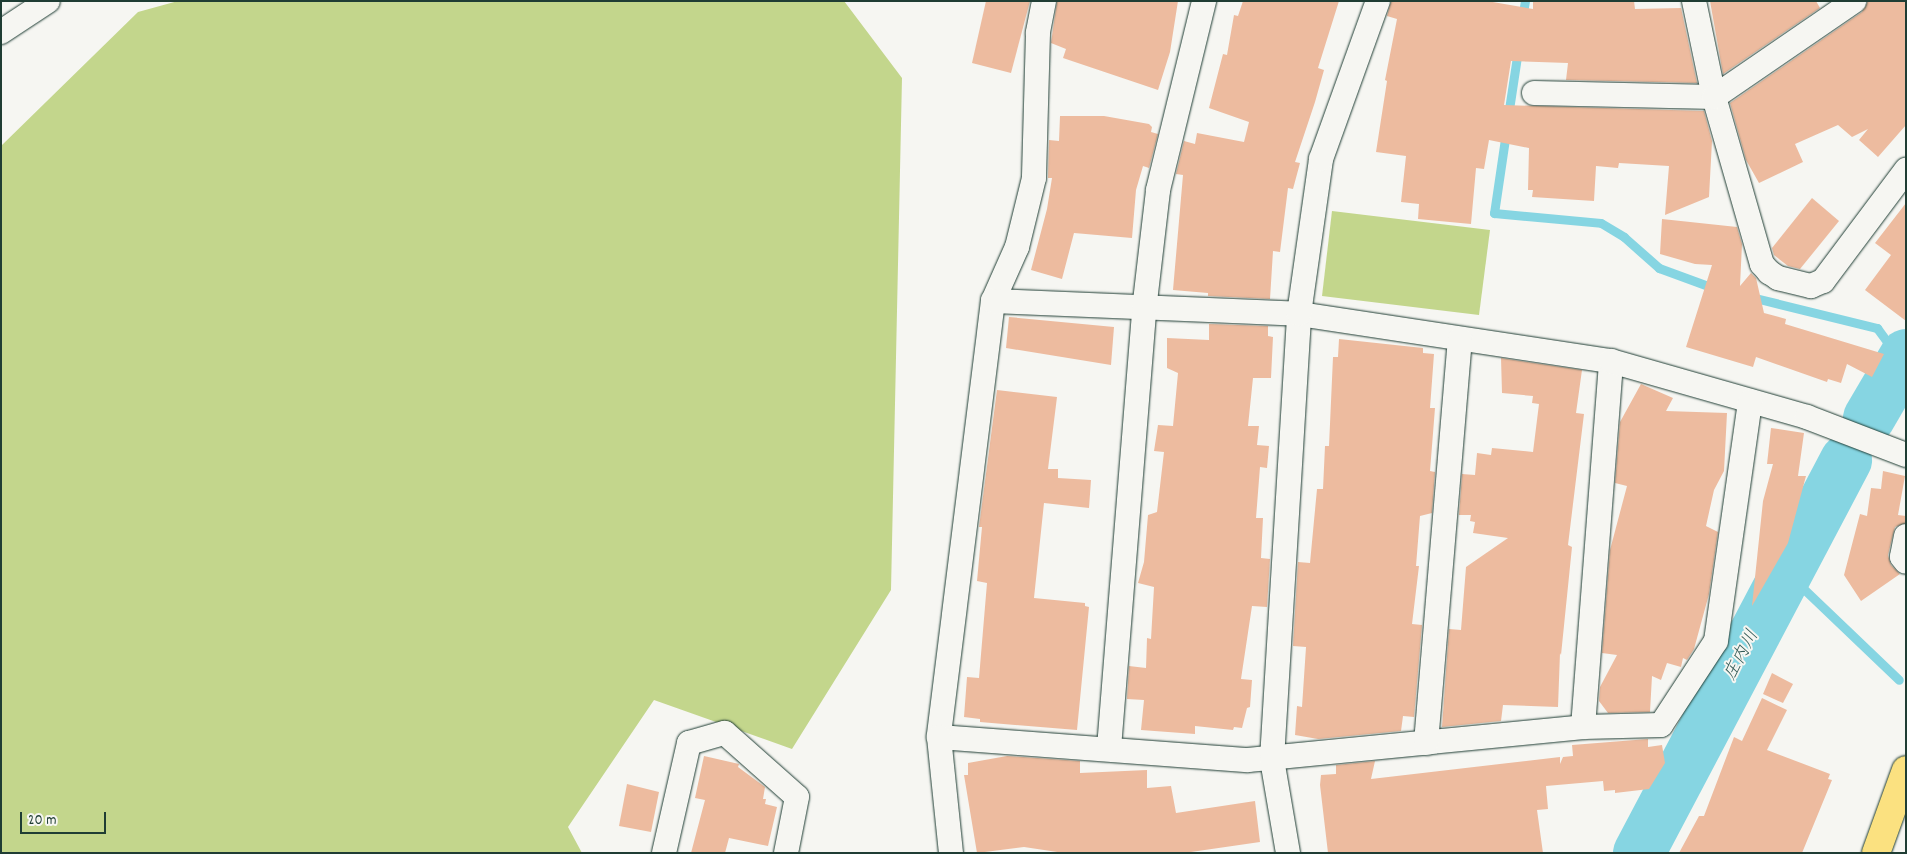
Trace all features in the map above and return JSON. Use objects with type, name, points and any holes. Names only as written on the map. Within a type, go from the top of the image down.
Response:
[{"type":"highway","points":[[1876,853],[1906,770]]},
{"type":"street","points":[[1,32],[48,1]]},
{"type":"street","points":[[951,853],[939,737],[993,301],[1017,247],[1034,178],[1038,33],[1044,1]]},
{"type":"street","points":[[1109,748],[1144,310],[1158,190],[1204,1]]},
{"type":"street","points":[[1288,853],[1272,758],[1299,314],[1321,159],[1378,1]]},
{"type":"street","points":[[1694,1],[1714,97],[1762,264],[1778,278],[1811,286],[1823,281],[1906,170]]},
{"type":"street","points":[[1534,93],[1714,97],[1854,1]]},
{"type":"street","points":[[993,301],[1144,310],[1299,314],[1610,361],[1807,417],[1906,455]]},
{"type":"street","points":[[1426,743],[1460,339]]},
{"type":"street","points":[[1583,727],[1610,361]]},
{"type":"street","points":[[939,737],[1109,748],[1248,760],[1583,727],[1661,725],[1716,641],[1750,401]]},
{"type":"street","points":[[1906,536],[1902,557],[1906,562]]},
{"type":"street","points":[[664,853],[689,743],[725,733],[797,797],[786,853]]},
{"type":"green space","points":[[178,1],[844,1],[902,78],[891,590],[792,749],[654,700],[568,827],[582,853],[1,853],[1,146],[138,12]]},
{"type":"green space","points":[[1332,211],[1490,230],[1479,315],[1322,296]]},
{"type":"building","points":[[986,1],[1030,1],[1011,73],[972,63]]},
{"type":"building","points":[[1057,1],[1178,1],[1170,52],[1158,90],[1063,58],[1066,49],[1051,43]]},
{"type":"building","points":[[1243,1],[1339,1],[1318,68],[1324,70],[1295,162],[1300,163],[1293,189],[1288,188],[1280,252],[1273,251],[1270,299],[1208,296],[1208,293],[1173,290],[1183,175],[1176,174],[1184,141],[1195,144],[1197,133],[1244,142],[1249,122],[1209,108],[1223,54],[1227,55],[1234,15],[1238,16]]},
{"type":"building","points":[[1391,1],[1487,1],[1533,9],[1533,1],[1634,1],[1635,9],[1681,8],[1697,83],[1566,80],[1568,63],[1511,61],[1504,105],[1704,111],[1712,141],[1709,197],[1665,215],[1669,166],[1619,163],[1618,168],[1596,166],[1594,201],[1532,197],[1533,190],[1528,190],[1529,148],[1489,140],[1484,169],[1476,168],[1471,224],[1418,219],[1419,204],[1401,202],[1406,156],[1376,152],[1387,81],[1385,80],[1397,19],[1387,16]]},
{"type":"building","points":[[1710,1],[1816,1],[1820,8],[1723,74]]},
{"type":"building","points":[[1868,1],[1906,1],[1906,125],[1878,157],[1859,140],[1868,129],[1852,137],[1838,125],[1795,144],[1803,162],[1759,183],[1746,160],[1730,103],[1862,12]]},
{"type":"building","points":[[1060,116],[1104,116],[1149,124],[1152,127],[1151,132],[1158,134],[1149,168],[1143,166],[1136,190],[1132,238],[1074,233],[1062,279],[1031,270],[1047,209],[1052,178],[1048,178],[1049,140],[1059,141]]},
{"type":"building","points":[[1812,198],[1839,221],[1800,269],[1788,266],[1774,255],[1772,248]]},
{"type":"building","points":[[1906,203],[1906,321],[1865,290],[1891,255],[1875,243]]},
{"type":"building","points":[[1662,219],[1737,227],[1742,244],[1740,286],[1751,273],[1756,278],[1764,313],[1786,319],[1785,324],[1884,354],[1872,377],[1847,364],[1841,383],[1828,379],[1827,382],[1756,357],[1753,367],[1686,347],[1712,265],[1695,264],[1660,254]]},
{"type":"building","points":[[1009,317],[1114,327],[1111,365],[1006,348]]},
{"type":"building","points":[[1209,324],[1268,326],[1268,336],[1273,337],[1271,378],[1253,378],[1248,426],[1259,426],[1257,445],[1269,446],[1267,468],[1260,467],[1256,518],[1263,518],[1261,558],[1270,559],[1267,607],[1252,606],[1241,679],[1252,680],[1250,707],[1247,708],[1242,728],[1234,727],[1233,730],[1195,726],[1195,734],[1141,730],[1144,700],[1127,699],[1129,666],[1146,668],[1147,638],[1151,639],[1154,587],[1138,583],[1144,562],[1148,515],[1157,512],[1164,452],[1154,451],[1158,425],[1173,426],[1178,373],[1167,368],[1167,338],[1209,340]]},
{"type":"building","points":[[1339,339],[1423,348],[1423,353],[1434,354],[1430,408],[1435,408],[1430,471],[1435,472],[1432,513],[1420,516],[1416,566],[1419,566],[1412,624],[1422,625],[1414,717],[1403,716],[1401,731],[1318,739],[1295,735],[1297,706],[1302,707],[1306,647],[1293,646],[1298,562],[1310,563],[1317,489],[1323,489],[1325,446],[1329,446],[1333,357],[1338,357]]},
{"type":"building","points":[[1501,358],[1582,370],[1576,413],[1584,414],[1568,545],[1572,547],[1561,655],[1560,653],[1558,707],[1503,705],[1501,721],[1442,727],[1449,629],[1461,630],[1466,567],[1508,538],[1473,533],[1475,522],[1470,521],[1471,515],[1459,515],[1462,474],[1475,475],[1477,453],[1491,455],[1492,448],[1533,452],[1539,404],[1532,403],[1533,396],[1502,393]]},
{"type":"building","points":[[1641,384],[1673,398],[1666,411],[1727,413],[1724,471],[1714,490],[1706,526],[1718,532],[1709,594],[1694,649],[1687,660],[1683,658],[1681,667],[1667,663],[1661,680],[1652,676],[1650,712],[1608,713],[1599,701],[1600,687],[1617,655],[1602,653],[1610,550],[1627,486],[1615,483],[1620,422]]},
{"type":"building","points":[[997,390],[1057,397],[1048,469],[1058,469],[1058,478],[1091,480],[1089,508],[1044,503],[1034,598],[1085,603],[1085,606],[1089,607],[1077,730],[980,722],[980,719],[964,717],[967,677],[979,678],[987,583],[977,581],[982,527],[979,527]]},
{"type":"building","points":[[1771,428],[1804,433],[1798,476],[1806,476],[1788,543],[1752,606],[1763,501],[1773,464],[1767,464]]},
{"type":"building","points":[[1883,471],[1905,476],[1898,515],[1906,516],[1906,523],[1895,527],[1888,555],[1891,565],[1900,574],[1861,601],[1844,575],[1860,514],[1867,516],[1871,488],[1881,489]]},
{"type":"building","points":[[1772,673],[1793,684],[1783,703],[1763,694]]},
{"type":"building","points":[[1762,698],[1787,710],[1767,750],[1830,774],[1828,779],[1832,780],[1802,853],[1679,853],[1699,816],[1704,816],[1734,737],[1742,741]]},
{"type":"building","points":[[1648,739],[1648,747],[1662,745],[1665,763],[1649,789],[1615,793],[1615,790],[1604,791],[1603,781],[1546,786],[1548,809],[1537,810],[1543,853],[1328,853],[1320,785],[1321,775],[1336,774],[1336,765],[1375,761],[1371,779],[1560,757],[1560,764],[1563,757],[1573,756],[1572,745]]},
{"type":"building","points":[[704,756],[739,764],[738,767],[765,787],[763,799],[766,799],[765,804],[777,807],[768,846],[729,838],[725,853],[691,853],[705,800],[695,798]]},
{"type":"building","points":[[1007,756],[1080,761],[1080,773],[1147,770],[1147,788],[1171,786],[1176,813],[1255,801],[1260,842],[1184,853],[1064,853],[1024,847],[977,853],[964,775],[968,775],[968,763]]},
{"type":"building","points":[[627,784],[659,792],[651,832],[619,826]]},
{"type":"waterway","points":[[1522,18],[1525,1]]},
{"type":"waterway","points":[[1508,116],[1518,50]]},
{"type":"waterway","points":[[1506,132],[1494,213],[1601,223],[1624,237],[1659,268],[1716,289]]},
{"type":"waterway","points":[[1751,297],[1877,328],[1902,362]]},
{"type":"waterway","name":"庄内川","points":[[1869,418],[1906,355]]},
{"type":"waterway","name":"庄内川","points":[[1639,853],[1846,460]]},
{"type":"waterway","points":[[1786,572],[1899,680]]}]
